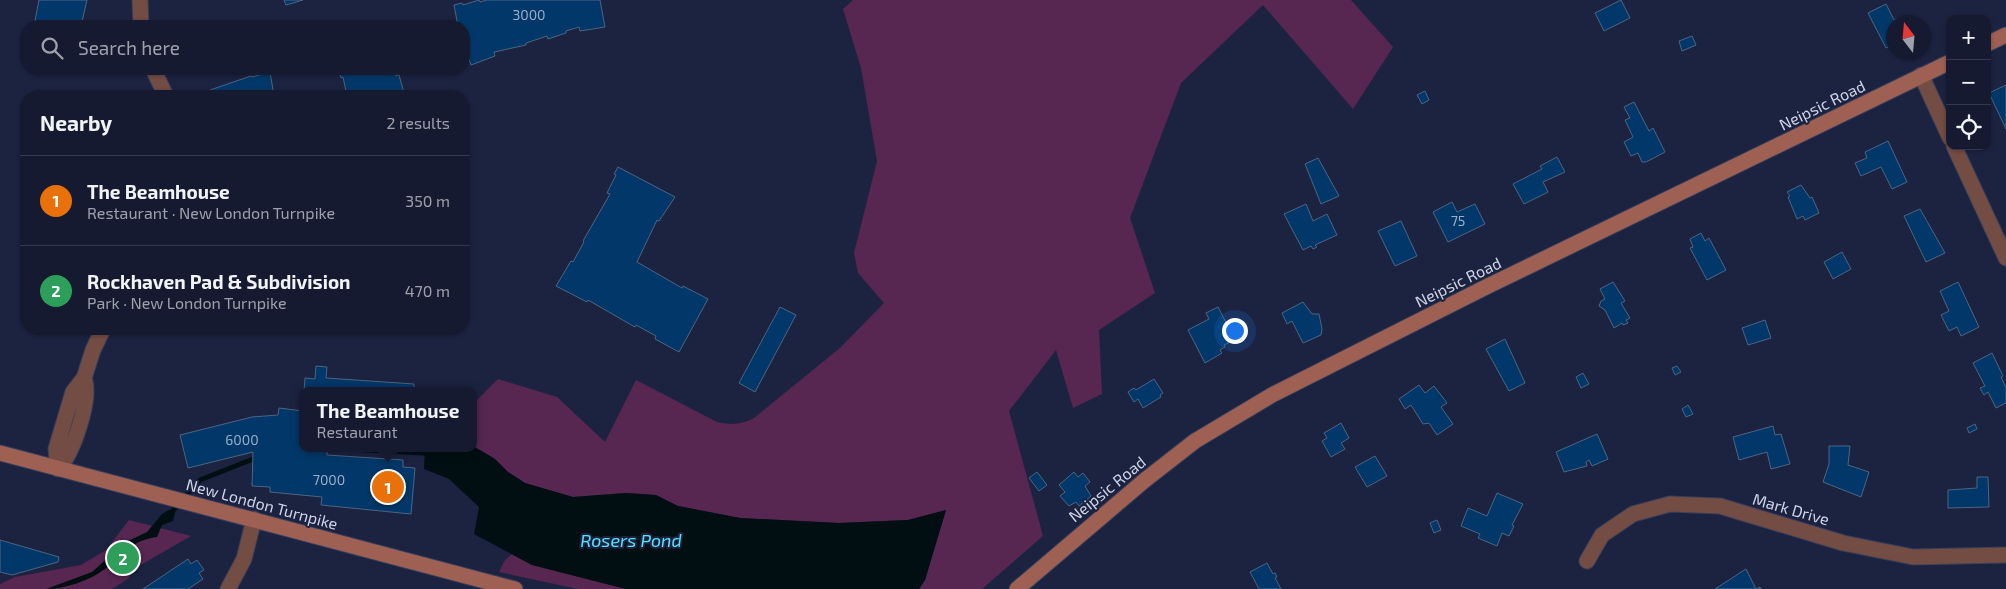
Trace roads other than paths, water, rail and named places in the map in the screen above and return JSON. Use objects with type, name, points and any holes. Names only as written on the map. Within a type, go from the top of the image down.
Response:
[{"type":"street","points":[[140,0],[141,20]]},
{"type":"street","points":[[1991,42],[2006,35]]},
{"type":"street","name":"Neipsic Road","points":[[1017,589],[1145,480],[1195,441],[1257,404],[1488,286],[1946,64]]},
{"type":"street","points":[[156,75],[163,90]]},
{"type":"street","points":[[1921,75],[1946,129]]},
{"type":"street","points":[[1956,150],[2006,258]]},
{"type":"street","points":[[58,468],[68,459],[87,396],[84,378],[99,335]]},
{"type":"street","name":"New London Turnpike","points":[[0,453],[516,589]]},
{"type":"street","name":"Mark Drive","points":[[1587,560],[1602,535],[1632,514],[1670,504],[1720,506],[1843,543],[1913,557],[2006,555]]},
{"type":"street","points":[[228,589],[244,559],[254,519]]},
{"type":"water","name":"Rosers Pond","points":[[477,448],[495,459],[508,472],[525,483],[573,497],[626,493],[656,495],[678,506],[740,518],[839,523],[908,520],[946,510],[925,580],[919,589],[626,589],[532,565],[474,534],[479,507],[449,479],[424,469],[425,452],[477,452]]},
{"type":"water","points":[[169,510],[175,513],[173,521],[162,525],[157,537],[134,545],[105,569],[84,581],[69,586],[46,589],[92,572],[124,543],[147,532],[162,514]]},
{"type":"waterway","points":[[406,452],[425,453]]},
{"type":"waterway","points":[[169,515],[200,480],[253,459]]},
{"type":"place","name":"The Beamhouse","points":[[388,487]]},
{"type":"place","name":"Rockhaven Pad & Subdivision","points":[[123,558]]}]
